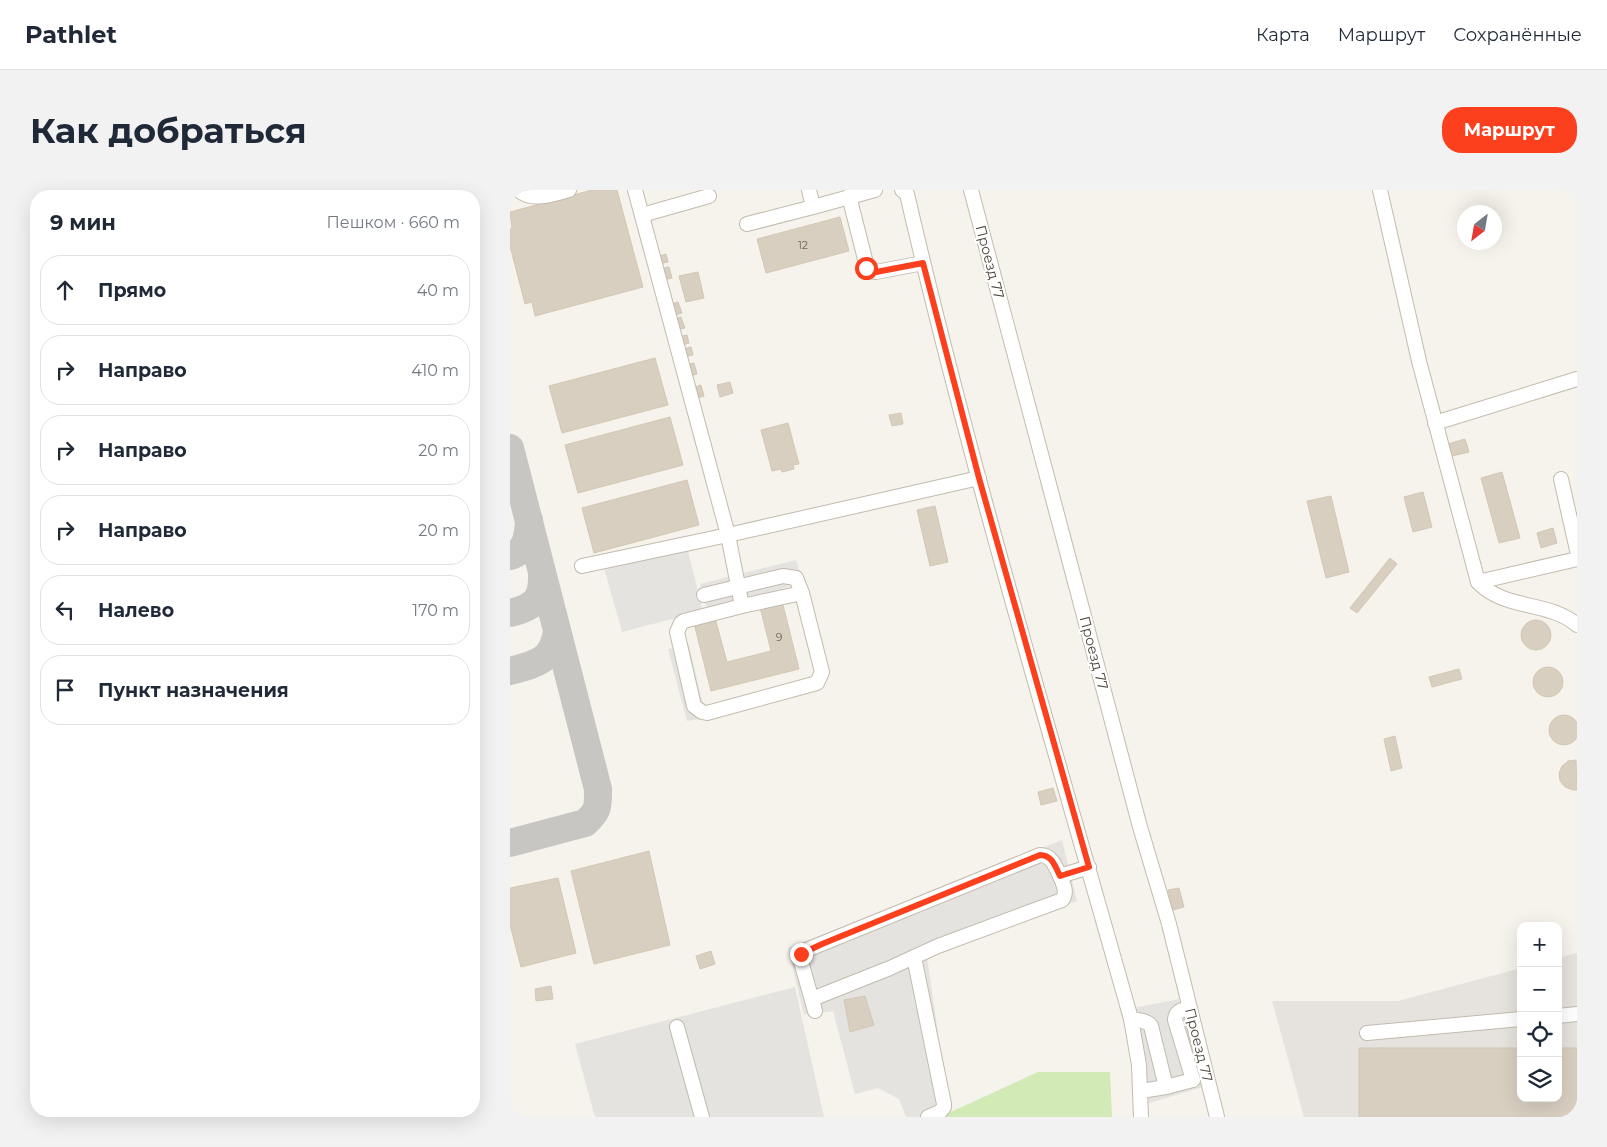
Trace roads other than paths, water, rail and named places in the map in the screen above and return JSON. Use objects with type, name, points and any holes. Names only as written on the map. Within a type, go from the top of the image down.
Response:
[{"type":"street","points":[[518,190],[524,195],[534,197],[569,190]]},
{"type":"street","points":[[635,190],[728,535],[742,606]]},
{"type":"street","points":[[809,190],[813,207]]},
{"type":"street","points":[[747,224],[875,190]]},
{"type":"street","points":[[902,190],[907,194],[979,478],[1132,1019],[1141,1091],[1141,1117]]},
{"type":"street","name":"Проезд 77","points":[[971,190],[1140,827],[1169,924],[1217,1117]]},
{"type":"street","points":[[1380,190],[1419,361],[1478,582],[1484,589],[1498,597],[1557,614],[1572,620],[1577,625]]},
{"type":"street","points":[[642,215],[709,196]]},
{"type":"street","points":[[850,196],[868,270],[876,272],[923,263]]},
{"type":"street","points":[[1435,424],[1577,379]]},
{"type":"street","points":[[582,566],[979,478]]},
{"type":"street","points":[[1561,479],[1577,550]]},
{"type":"street","points":[[1478,582],[1577,559]]},
{"type":"street","points":[[704,595],[783,576],[796,578],[802,593],[822,672],[818,683],[707,713],[694,706],[677,632],[678,627],[684,621],[802,593]]},
{"type":"street","points":[[1040,855],[1044,855],[1052,861],[1060,876],[1065,891],[1062,900],[946,942],[813,1005],[800,958],[801,954],[807,950],[1040,855]]},
{"type":"street","points":[[1060,876],[1089,867]]},
{"type":"street","points":[[914,957],[944,1104],[940,1112],[928,1117]]},
{"type":"street","points":[[1189,1008],[1179,1011],[1175,1020],[1193,1080]]},
{"type":"street","points":[[1562,1016],[1577,1014]]},
{"type":"street","points":[[1132,1019],[1146,1022],[1151,1026],[1166,1087]]},
{"type":"street","points":[[1367,1033],[1517,1019]]},
{"type":"street","points":[[677,1028],[702,1117]]},
{"type":"street","points":[[1141,1091],[1166,1087],[1208,1076]]}]
